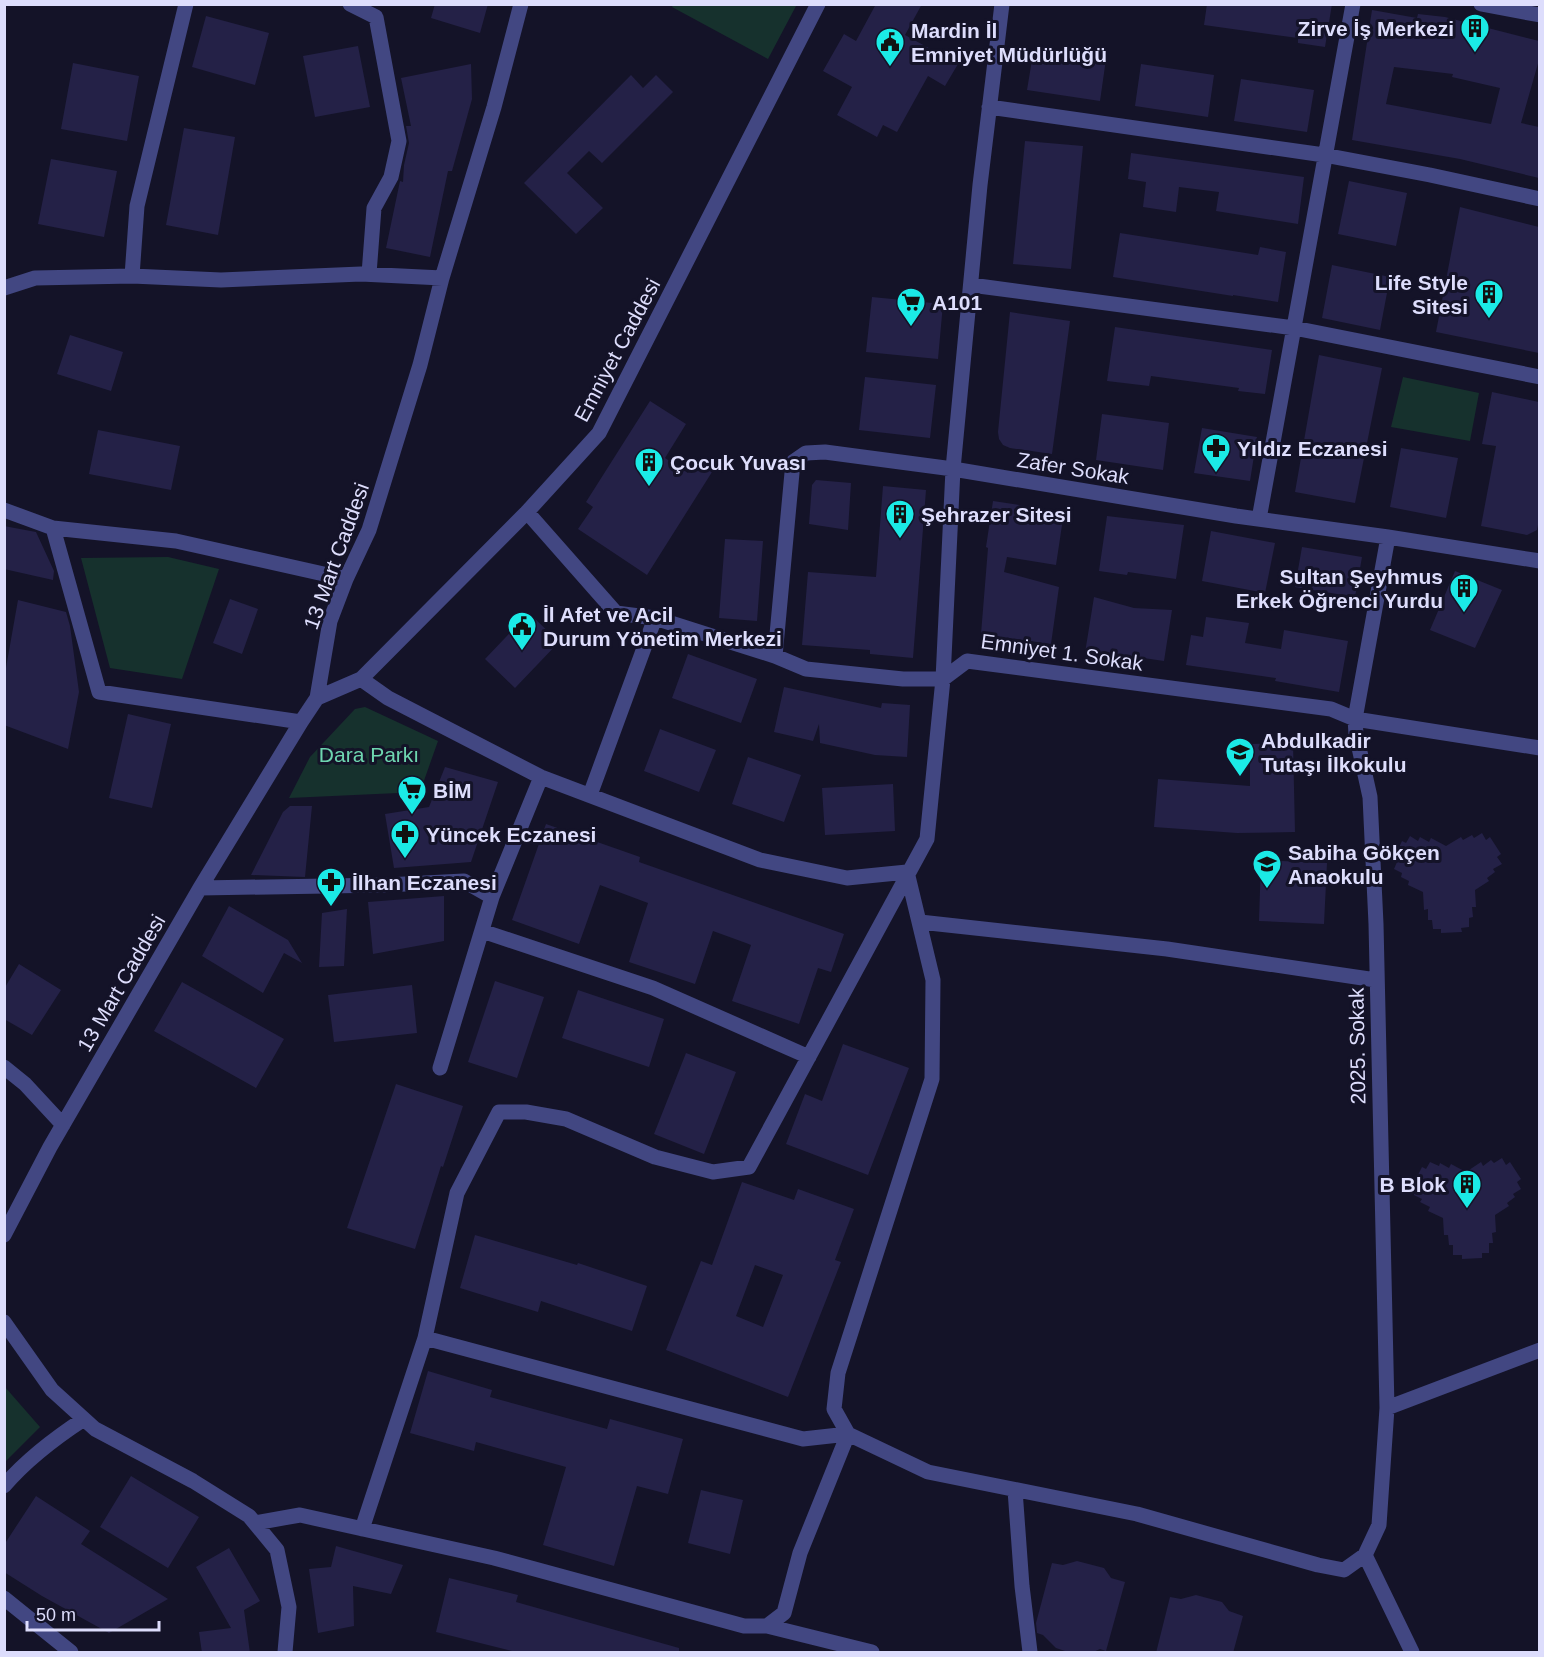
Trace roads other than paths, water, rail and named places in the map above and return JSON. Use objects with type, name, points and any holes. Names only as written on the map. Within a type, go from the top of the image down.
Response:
[{"type":"street","points":[[132,276],[137,206],[186,4]]},
{"type":"street","points":[[350,4],[376,17],[399,141],[391,177],[374,208],[369,274]]},
{"type":"street","name":"13 Mart Caddesi","points":[[4,1235],[63,1125],[200,888],[317,698],[330,621],[346,579],[369,530],[420,364],[441,278],[494,107],[521,4]]},
{"type":"street","name":"Emniyet Caddesi","points":[[317,698],[361,679],[527,512],[599,433],[818,4]]},
{"type":"street","points":[[362,1529],[424,1338],[457,1193],[499,1112],[526,1112],[566,1119],[655,1157],[713,1172],[749,1167],[907,872],[927,839],[942,680],[953,469],[989,107],[1002,4]]},
{"type":"street","points":[[1259,519],[1353,4]]},
{"type":"street","points":[[1481,4],[1539,15]]},
{"type":"street","points":[[989,107],[1324,155],[1430,175],[1539,200]]},
{"type":"street","points":[[4,288],[35,278],[132,276],[221,280],[369,274],[441,278]]},
{"type":"street","points":[[971,285],[1294,328],[1539,377]]},
{"type":"street","name":"Zafer Sokak","points":[[775,656],[793,462],[806,453],[825,452],[953,469],[1259,519],[1539,561]]},
{"type":"street","points":[[4,510],[53,528],[176,541],[346,579]]},
{"type":"street","points":[[527,512],[616,613],[655,618],[775,656],[806,669],[903,680],[942,680]]},
{"type":"street","points":[[53,528],[99,692],[301,722]]},
{"type":"street","name":"2025. Sokak","points":[[1365,1555],[1379,1525],[1388,1408],[1370,797],[1356,734],[1355,719],[1388,537]]},
{"type":"street","points":[[590,795],[655,618]]},
{"type":"street","name":"Emniyet 1. Sokak","points":[[942,680],[966,661],[1331,709],[1355,719],[1539,748]]},
{"type":"street","points":[[361,679],[388,698],[541,777],[760,860],[847,878],[907,872]]},
{"type":"street","points":[[440,1068],[492,897],[541,777]]},
{"type":"street","points":[[848,1434],[834,1408],[838,1373],[932,1079],[933,980],[907,872]]},
{"type":"street","points":[[200,888],[386,885],[464,881],[492,897]]},
{"type":"street","points":[[920,922],[1167,949],[1376,980]]},
{"type":"street","points":[[482,931],[653,988],[809,1057]]},
{"type":"street","points":[[4,1067],[25,1084],[63,1125]]},
{"type":"street","points":[[4,1322],[52,1390],[95,1429],[194,1481],[249,1516],[278,1550],[289,1607],[285,1653]]},
{"type":"street","points":[[424,1338],[803,1439],[848,1434],[928,1473],[1137,1514],[1326,1567],[1344,1570],[1365,1555],[1412,1653]]},
{"type":"street","points":[[1388,1408],[1539,1350]]},
{"type":"street","points":[[4,1486],[14,1474],[53,1440],[84,1419]]},
{"type":"street","points":[[767,1626],[784,1613],[800,1553],[848,1434]]},
{"type":"street","points":[[1015,1490],[1022,1586],[1030,1653]]},
{"type":"street","points":[[255,1523],[300,1515],[494,1558],[744,1626],[767,1626],[872,1653]]},
{"type":"street","points":[[4,1598],[71,1653]]},
{"type":"place","name":"Zirve İş Merkezi","points":[[1475,54]]},
{"type":"place","name":"Mardin İl Emniyet Müdürlüğü","points":[[890,68]]},
{"type":"place","name":"Life Style Sitesi","points":[[1489,320]]},
{"type":"place","name":"A101","points":[[911,328]]},
{"type":"place","name":"Yıldız Eczanesi","points":[[1216,474]]},
{"type":"place","name":"Çocuk Yuvası","points":[[649,488]]},
{"type":"place","name":"Şehrazer Sitesi","points":[[900,540]]},
{"type":"place","name":"Sultan Şeyhmus Erkek Öğrenci Yurdu","points":[[1464,614]]},
{"type":"place","name":"İl Afet ve Acil Durum Yönetim Merkezi","points":[[522,652]]},
{"type":"place","name":"Abdulkadir Tutaşı İlkokulu","points":[[1240,778]]},
{"type":"place","name":"BİM","points":[[412,816]]},
{"type":"place","name":"Yüncek Eczanesi","points":[[405,860]]},
{"type":"place","name":"Sabiha Gökçen Anaokulu","points":[[1267,890]]},
{"type":"place","name":"İlhan Eczanesi","points":[[331,908]]},
{"type":"place","name":"B Blok","points":[[1467,1210]]},
{"type":"park label","name":"Dara Parkı","points":[[369,754]]}]
